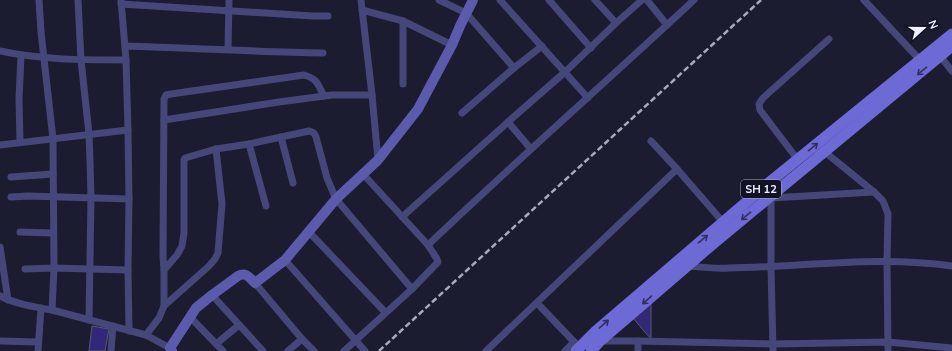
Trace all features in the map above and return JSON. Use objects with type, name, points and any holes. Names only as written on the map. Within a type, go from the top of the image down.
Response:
[{"type":"main road","name":"SH 12","points":[[576,347],[771,181],[952,34]]},
{"type":"main road","name":"SH 12","points":[[591,351],[600,341],[687,266],[952,46]]},
{"type":"street","points":[[39,0],[41,32],[53,139],[54,268],[52,310]]},
{"type":"street","points":[[78,0],[81,60],[89,134],[91,198],[89,320]]},
{"type":"street","points":[[228,49],[229,0]]},
{"type":"street","points":[[361,0],[378,160]]},
{"type":"street","points":[[438,0],[466,13],[514,68]]},
{"type":"street","points":[[255,282],[285,260],[309,232],[334,196],[363,174],[378,160],[418,109],[452,45],[473,0]]},
{"type":"street","points":[[500,0],[588,98]]},
{"type":"street","points":[[549,0],[591,48]]},
{"type":"street","points":[[595,0],[616,23]]},
{"type":"street","points":[[402,217],[565,72],[642,0]]},
{"type":"street","points":[[647,0],[667,25]]},
{"type":"street","points":[[428,245],[490,186],[694,0]]},
{"type":"street","points":[[864,0],[920,60]]},
{"type":"street","points":[[129,331],[128,130],[126,60],[121,2],[229,11],[328,16]]},
{"type":"street","points":[[362,10],[403,21],[452,45]]},
{"type":"street","points":[[403,21],[403,84]]},
{"type":"street","points":[[798,160],[760,110],[759,104],[763,98],[830,39]]},
{"type":"street","points":[[0,46],[0,51],[21,56],[81,60],[126,60]]},
{"type":"street","points":[[125,46],[323,53]]},
{"type":"street","points":[[462,113],[542,46]]},
{"type":"street","points":[[20,142],[19,99],[21,56]]},
{"type":"street","points":[[940,56],[952,71]]},
{"type":"street","points":[[148,336],[159,318],[164,306],[164,99],[166,96],[171,94],[304,75],[311,77],[316,81],[324,96]]},
{"type":"street","points":[[164,120],[324,96],[372,95]]},
{"type":"street","points":[[508,122],[531,149]]},
{"type":"street","points":[[0,145],[128,130]]},
{"type":"street","points":[[164,270],[177,255],[182,246],[184,233],[184,160],[187,156],[309,131],[314,133],[316,137],[327,178],[334,196],[412,289]]},
{"type":"street","points":[[281,137],[293,182]]},
{"type":"street","points":[[651,141],[678,169],[723,222]]},
{"type":"street","points":[[249,144],[266,206]]},
{"type":"street","points":[[164,306],[209,266],[218,253],[222,204],[216,149]]},
{"type":"street","points":[[824,152],[874,192],[883,201],[888,214],[888,351]]},
{"type":"street","points":[[486,351],[678,169]]},
{"type":"street","points":[[11,177],[53,174]]},
{"type":"street","points":[[344,351],[412,289],[438,262],[428,245],[363,174]]},
{"type":"street","points":[[773,348],[771,197],[874,192]]},
{"type":"street","points":[[11,197],[28,196],[129,199]]},
{"type":"street","points":[[20,232],[53,233]]},
{"type":"street","points":[[309,232],[385,312]]},
{"type":"street","points":[[0,247],[8,300]]},
{"type":"street","points":[[285,260],[365,351]]},
{"type":"street","points":[[687,266],[728,268],[771,267],[887,261],[952,265]]},
{"type":"street","points":[[25,269],[54,268],[128,270]]},
{"type":"street","points":[[0,296],[8,300],[52,310],[148,336],[170,349],[196,308],[212,294],[242,274],[246,274],[255,282],[302,340],[314,351]]},
{"type":"street","points":[[212,294],[263,351]]},
{"type":"street","points":[[537,304],[576,347],[565,351]]},
{"type":"street","points":[[38,351],[41,308]]},
{"type":"street","points":[[190,317],[223,351]]},
{"type":"street","points":[[216,344],[239,325]]},
{"type":"street","points":[[111,351],[113,326]]},
{"type":"street","points":[[288,351],[302,340]]},
{"type":"street","points":[[0,341],[38,342]]},
{"type":"street","points":[[600,341],[638,341],[773,348],[888,342],[952,348]]},
{"type":"street","points":[[638,341],[638,351]]},
{"type":"building","points":[[651,303],[651,339],[632,317]]},
{"type":"building","points":[[92,326],[109,329],[105,351],[89,351]]},
{"type":"railway","points":[[379,351],[761,0]]}]
